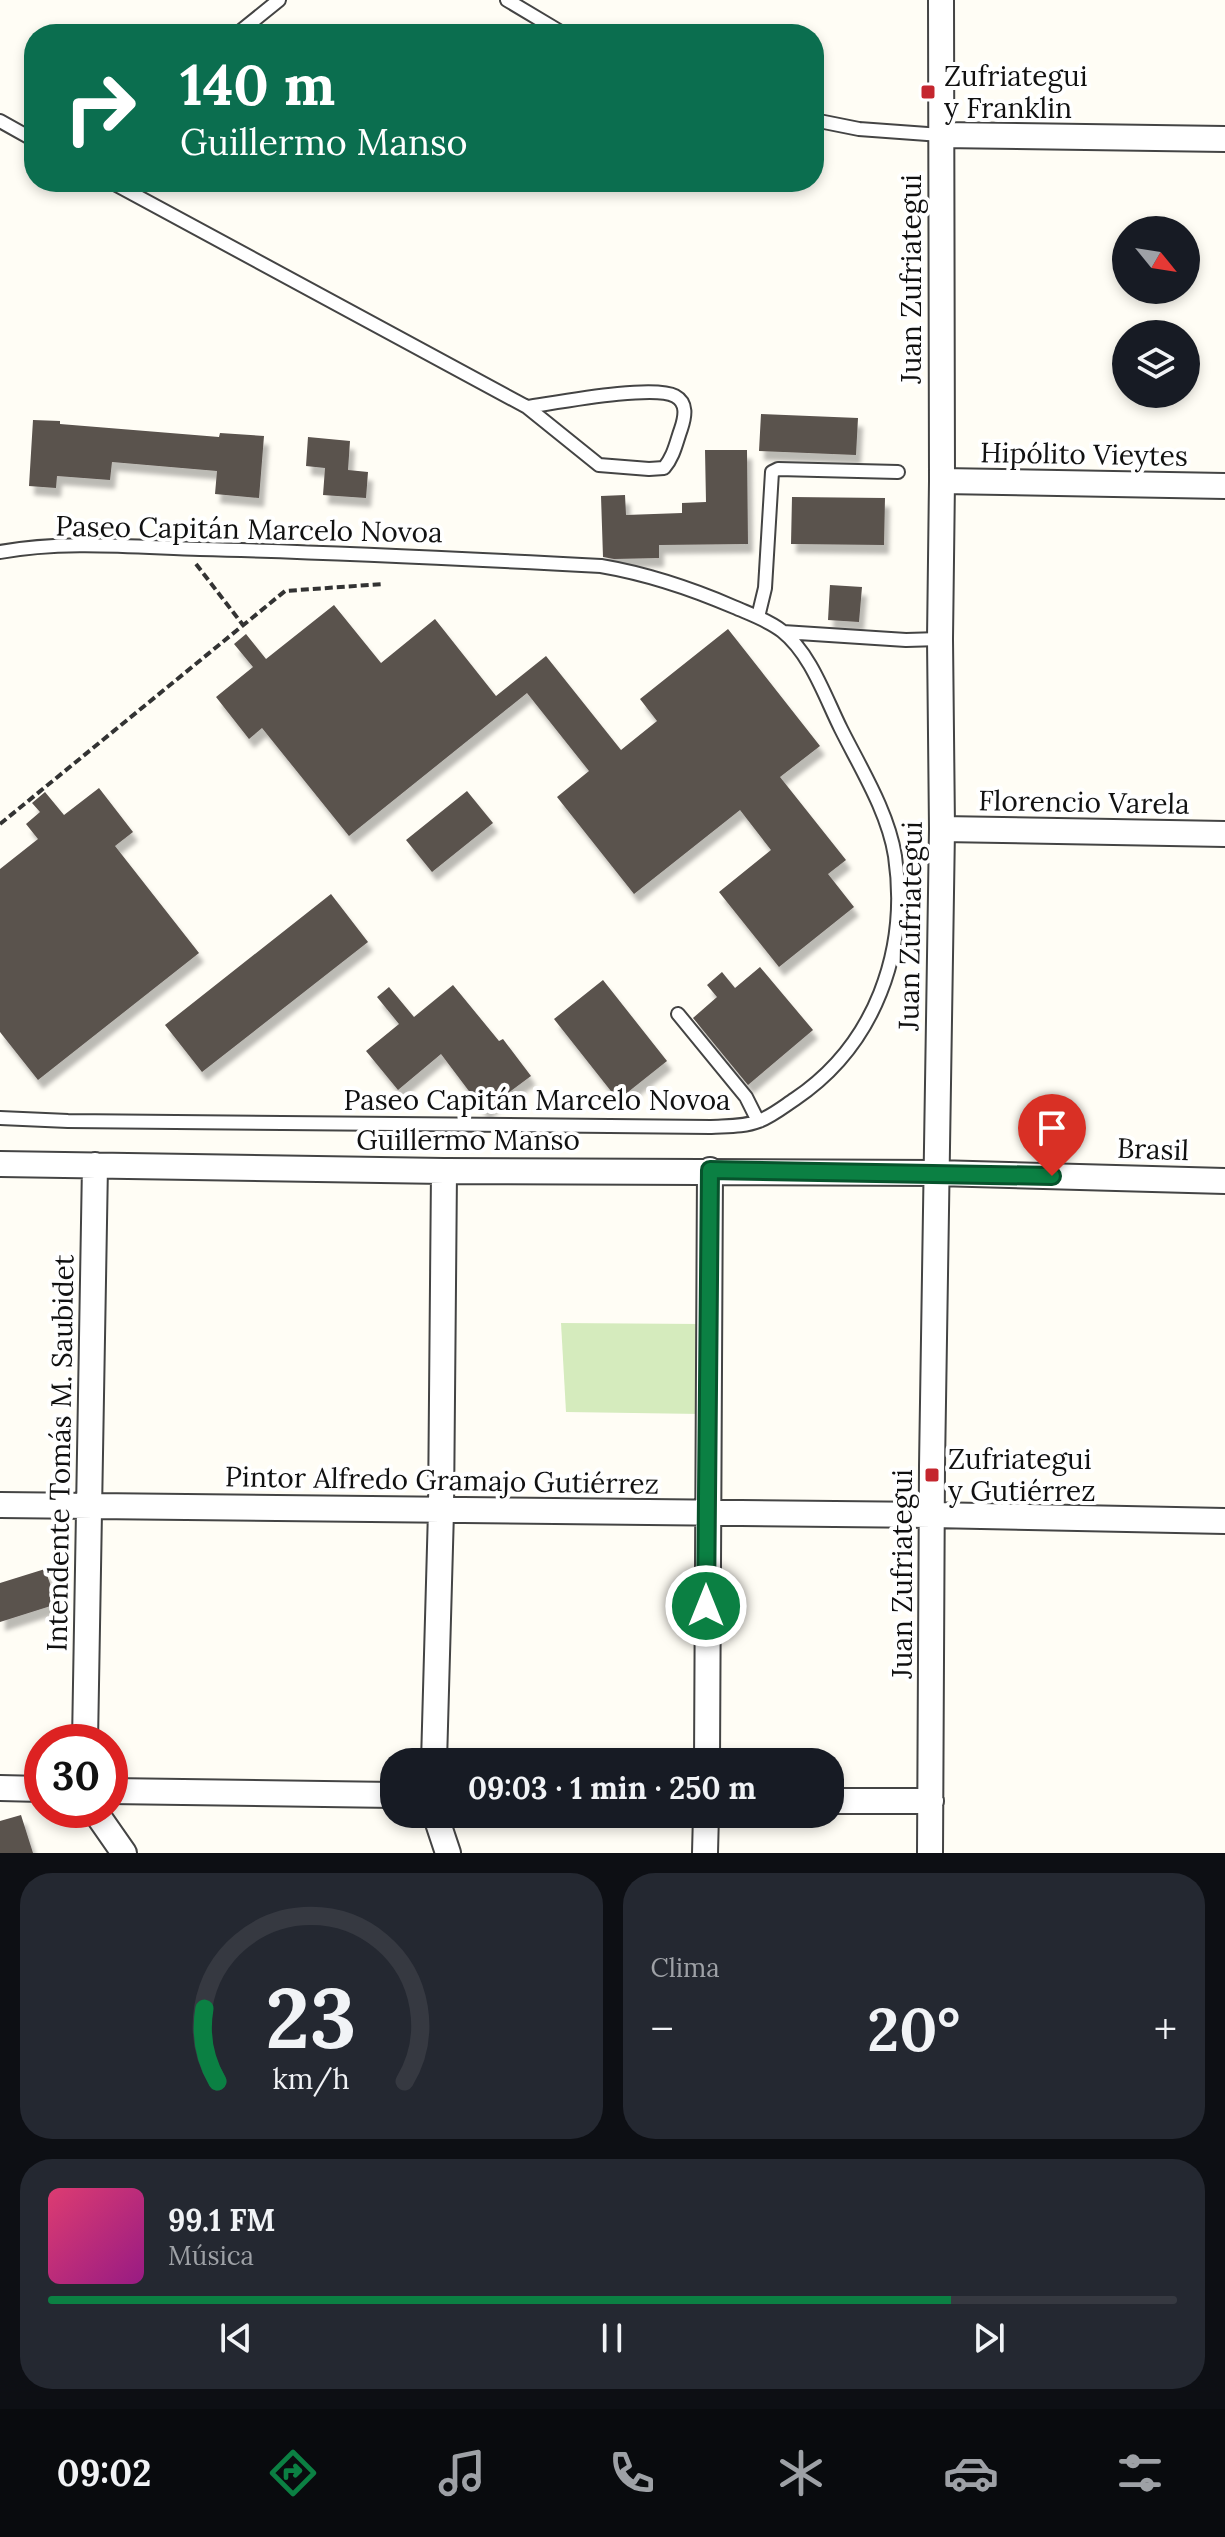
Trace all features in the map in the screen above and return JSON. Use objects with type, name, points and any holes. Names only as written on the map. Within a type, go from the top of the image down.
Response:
[{"type":"street","name":"Juan Zufriategui","points":[[930,1853],[942,829],[941,0]]},
{"type":"street","points":[[941,135],[1225,139]]},
{"type":"street","name":"Hipólito Vieytes","points":[[942,481],[1225,486]]},
{"type":"street","name":"Florencio Varela","points":[[942,829],[1225,834]]},
{"type":"street","name":"Guillermo Manso","points":[[0,1164],[444,1171],[936,1173]]},
{"type":"street","name":"Intendente Tomás M. Saubidet","points":[[85,1724],[95,1165]]},
{"type":"street","points":[[707,1748],[710,1170]]},
{"type":"street","points":[[434,1748],[441,1511],[444,1171]]},
{"type":"street","name":"Brasil","points":[[936,1173],[1225,1181]]},
{"type":"street","name":"Pintor Alfredo Gramajo Gutiérrez","points":[[0,1505],[1225,1521]]},
{"type":"street","points":[[0,1788],[24,1789]]},
{"type":"street","points":[[128,1791],[380,1795]]},
{"type":"street","points":[[844,1801],[931,1801]]},
{"type":"street","points":[[107,1828],[124,1853]]},
{"type":"street","points":[[440,1828],[448,1853]]},
{"type":"street","points":[[705,1853],[706,1828]]},
{"type":"lane","points":[[249,24],[279,0]]},
{"type":"lane","points":[[507,0],[547,24]]},
{"type":"lane","points":[[0,121],[24,134]]},
{"type":"lane","points":[[824,122],[859,129],[941,135]]},
{"type":"lane","points":[[129,192],[527,407],[599,465],[664,468],[671,459],[685,418],[685,408],[679,399],[664,392],[609,395],[527,407]]},
{"type":"lane","points":[[758,617],[765,588],[772,472],[778,469],[898,472]]},
{"type":"lane","name":"Paseo Capitán Marcelo Novoa","points":[[0,552],[89,546],[184,548],[601,566],[647,574],[701,593],[758,617],[783,632],[811,669],[887,823],[899,889],[897,932],[891,964],[874,1012],[827,1075],[776,1112],[758,1121],[711,1127],[0,1118]]},
{"type":"lane","points":[[783,632],[906,640],[940,639]]},
{"type":"lane","points":[[678,1014],[746,1097],[758,1121]]},
{"type":"path","points":[[184,548],[243,625]]},
{"type":"path","points":[[0,824],[285,591],[383,584]]},
{"type":"green space","points":[[561,1323],[701,1324],[701,1414],[566,1412]]},
{"type":"building","points":[[761,414],[858,418],[856,455],[759,451]]},
{"type":"building","points":[[33,420],[219,437],[220,433],[264,436],[259,498],[215,494],[217,471],[112,462],[110,480],[57,476],[56,488],[29,486]]},
{"type":"building","points":[[308,437],[350,441],[348,470],[368,472],[366,498],[323,495],[325,468],[306,466]]},
{"type":"building","points":[[705,450],[747,450],[748,544],[659,545],[659,558],[603,557],[601,496],[625,495],[626,515],[682,513],[682,503],[706,502]]},
{"type":"building","points":[[792,497],[885,498],[884,545],[791,544]]},
{"type":"building","points":[[830,585],[862,587],[859,622],[828,620]]},
{"type":"building","points":[[334,605],[381,663],[435,619],[496,696],[546,656],[621,750],[657,721],[640,699],[728,629],[820,746],[780,777],[846,860],[828,874],[854,907],[779,967],[719,892],[771,850],[740,810],[634,894],[557,797],[589,771],[527,693],[349,836],[262,728],[249,739],[216,697],[253,667],[234,644],[246,634],[266,659]]},
{"type":"building","points":[[99,788],[133,832],[115,846],[199,953],[38,1080],[0,1032],[0,869],[38,839],[26,824],[40,812],[32,803],[45,792],[64,815]]},
{"type":"building","points":[[467,791],[493,823],[432,872],[406,840]]},
{"type":"building","points":[[331,894],[368,942],[202,1072],[165,1025]]},
{"type":"building","points":[[760,967],[813,1030],[748,1085],[693,1018],[717,997],[707,985],[722,972],[735,988]]},
{"type":"building","points":[[603,980],[667,1061],[618,1100],[554,1019]]},
{"type":"building","points":[[453,985],[499,1041],[503,1039],[531,1076],[484,1111],[441,1054],[398,1090],[366,1051],[399,1024],[377,997],[389,987],[414,1017]]},
{"type":"building","points":[[45,1569],[57,1604],[0,1622],[0,1583]]},
{"type":"building","points":[[21,1815],[33,1853],[0,1853],[0,1821]]},
{"type":"place","name":"Zufriategui y Franklin","points":[[928,92]]},
{"type":"place","name":"Zufriategui y Gutiérrez","points":[[932,1475]]},
{"type":"route","points":[[706,1606],[710,1170],[1052,1176]]}]
